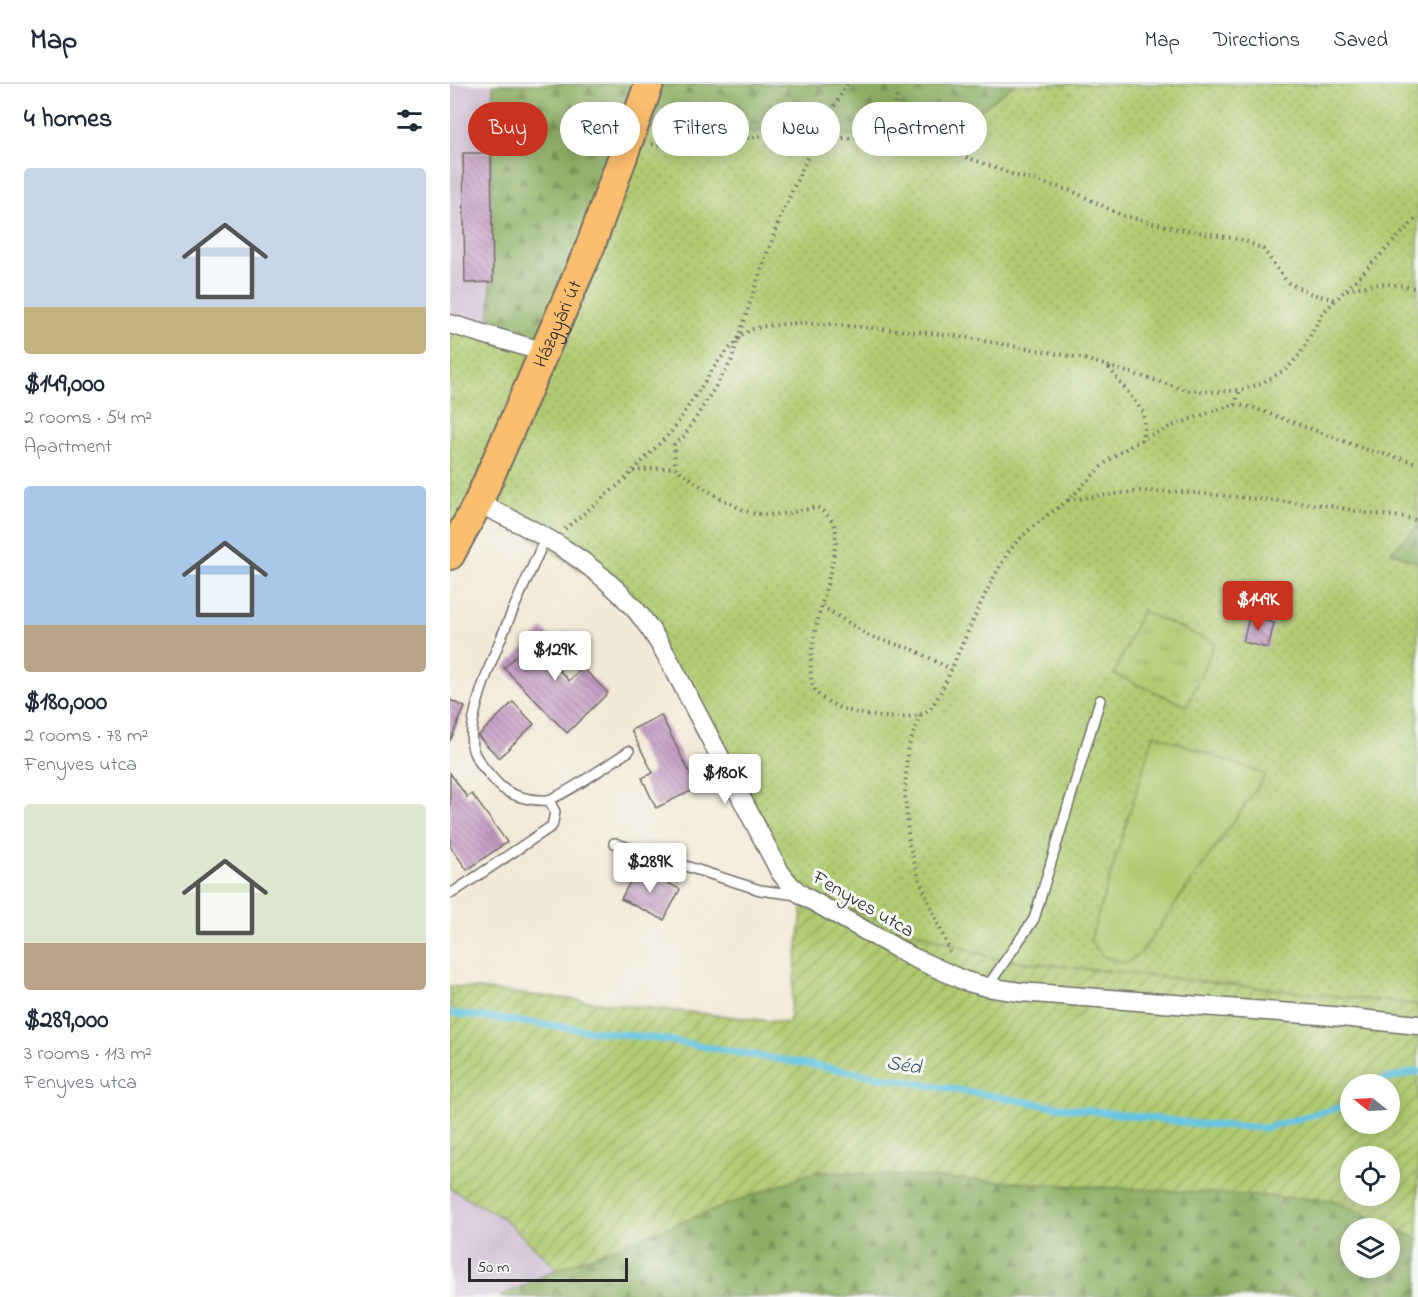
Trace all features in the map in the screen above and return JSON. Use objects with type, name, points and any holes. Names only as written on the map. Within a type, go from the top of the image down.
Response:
[{"type":"main road","name":"Házgyári út","points":[[640,108],[649,84]]},
{"type":"main road","name":"Házgyári út","points":[[450,555],[478,503],[590,247],[622,156]]},
{"type":"street","points":[[450,324],[544,352]]},
{"type":"street","name":"Fenyves utca","points":[[478,503],[549,538],[591,567],[635,610],[668,658],[780,872],[802,896],[912,957],[965,981],[987,987],[1020,992],[1332,1016],[1418,1025]]},
{"type":"lane","points":[[549,538],[486,674],[471,731],[473,750],[486,771],[502,788],[518,797],[549,800],[629,751]]},
{"type":"lane","points":[[987,987],[1034,919],[1100,700]]},
{"type":"lane","points":[[452,893],[552,826],[555,812],[549,800]]},
{"type":"lane","points":[[614,843],[760,890],[802,896]]},
{"type":"path","points":[[837,102],[847,84]]},
{"type":"path","points":[[896,102],[898,84]]},
{"type":"path","points":[[640,142],[677,148],[761,136]]},
{"type":"path","points":[[675,467],[674,445],[683,438],[732,362],[780,218],[809,156]]},
{"type":"path","points":[[964,156],[1014,175],[1072,191],[1121,215],[1174,228],[1244,240],[1263,249],[1287,282],[1335,300]]},
{"type":"path","points":[[549,538],[633,471],[672,431],[719,360],[739,338],[752,329],[796,323],[951,335],[1081,358],[1187,390],[1218,393],[1240,390],[1260,384],[1288,368],[1305,346],[1323,313],[1418,217]]},
{"type":"path","points":[[1346,290],[1373,283],[1398,284],[1418,289]]},
{"type":"path","points":[[1109,368],[1144,413],[1141,441]]},
{"type":"path","points":[[1235,405],[1240,390]]},
{"type":"path","points":[[633,471],[675,467],[692,481],[753,514],[777,515],[817,507],[825,512],[835,528],[835,546],[812,650],[810,672],[814,688],[820,696],[835,706],[852,712],[892,717],[920,714],[928,710],[951,669],[986,593],[1011,547],[1026,532],[1067,500],[1110,459],[1177,423],[1235,405],[1254,408],[1365,449],[1418,463]]},
{"type":"path","points":[[1067,500],[1140,491],[1185,492],[1331,506],[1418,521]]},
{"type":"path","points":[[822,606],[869,636],[914,650],[951,669]]},
{"type":"path","points":[[920,714],[907,751],[905,795],[909,844],[920,881],[945,942],[965,981]]},
{"type":"shaded area","points":[[450,84],[493,84],[493,102],[468,102],[468,156],[492,156],[490,338],[450,327]]},
{"type":"shaded area","points":[[450,1188],[503,1218],[558,1269],[500,1297],[450,1297]]},
{"type":"green space","points":[[493,84],[1015,84],[987,105],[987,102],[852,102],[852,135],[840,135],[840,102],[761,102],[761,132],[749,131],[749,102],[652,102],[652,128],[640,127],[640,102],[560,102],[560,156],[626,156],[541,353],[490,338],[492,156],[548,156],[548,102],[493,102]]},
{"type":"green space","points":[[1015,84],[1418,84],[1418,526],[1392,552],[1418,563],[1418,1005],[996,959],[804,894],[792,884],[635,608],[477,499],[450,551],[450,327],[490,338],[618,156],[640,156],[640,127],[652,128],[652,156],[749,156],[749,131],[761,132],[761,156],[840,156],[840,135],[852,135],[852,156],[987,156],[987,105]]},
{"type":"green space","points":[[1418,526],[1418,563],[1391,552]]},
{"type":"green space","points":[[1142,611],[1215,643],[1187,706],[1114,674]]},
{"type":"green space","points":[[1154,734],[1266,775],[1141,953],[1126,963],[1104,957],[1090,941]]},
{"type":"green space","points":[[804,894],[996,959],[1418,1005],[1418,1239],[1400,1231],[1400,1218],[1373,1218],[1347,1206],[1400,1206],[1400,1146],[1340,1146],[1340,1203],[1334,1200],[816,1171],[558,1269],[503,1218],[450,1188],[450,986],[789,1023]]},
{"type":"green space","points":[[816,1171],[1334,1200],[1340,1203],[1340,1206],[1347,1206],[1373,1218],[1340,1218],[1340,1278],[1400,1278],[1400,1231],[1418,1239],[1418,1297],[500,1297],[558,1269]]},
{"type":"building","points":[[463,153],[468,153],[468,156],[491,156],[493,282],[465,283]]},
{"type":"building","points":[[1249,617],[1274,623],[1268,648],[1243,642]]},
{"type":"building","points":[[543,629],[569,656],[557,668],[569,681],[582,667],[608,693],[567,733],[504,668]]},
{"type":"building","points":[[450,700],[465,707],[450,741]]},
{"type":"building","points":[[513,702],[534,724],[499,758],[478,736]]},
{"type":"building","points":[[661,715],[697,788],[656,808],[642,778],[653,773],[631,730]]},
{"type":"building","points":[[450,773],[467,797],[472,794],[507,842],[467,870],[450,846]]},
{"type":"building","points":[[637,868],[680,889],[664,920],[621,899]]},
{"type":"waterway","name":"Séd","points":[[450,1013],[660,1039],[1045,1105],[1199,1124],[1265,1128],[1340,1107]]},
{"type":"waterway","name":"Séd","points":[[1400,1076],[1418,1071]]}]
